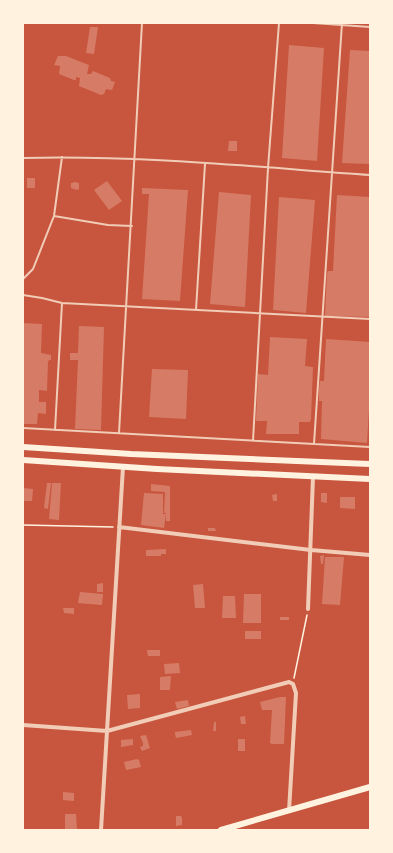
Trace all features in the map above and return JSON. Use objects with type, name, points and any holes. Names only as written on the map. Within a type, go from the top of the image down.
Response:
[{"type":"main road","points":[[23,447],[131,454],[370,464]]},
{"type":"main road","points":[[23,460],[123,467],[370,479]]},
{"type":"main road","points":[[221,830],[370,787]]},
{"type":"street","points":[[101,830],[123,467]]},
{"type":"street","points":[[308,609],[313,477]]},
{"type":"street","points":[[119,527],[311,550],[370,555]]},
{"type":"street","points":[[23,725],[107,731],[289,682],[293,684],[296,693],[289,811]]},
{"type":"lane","points":[[119,433],[132,226],[134,159],[142,23]]},
{"type":"lane","points":[[253,441],[268,168],[279,23]]},
{"type":"lane","points":[[313,23],[370,27]]},
{"type":"lane","points":[[314,444],[342,24]]},
{"type":"lane","points":[[23,279],[33,269],[54,216],[62,157]]},
{"type":"lane","points":[[23,158],[62,157],[134,159],[370,175]]},
{"type":"lane","points":[[196,310],[205,164]]},
{"type":"lane","points":[[54,216],[108,225],[132,226]]},
{"type":"lane","points":[[23,295],[62,303],[370,319]]},
{"type":"lane","points":[[55,430],[62,303]]},
{"type":"lane","points":[[23,428],[370,447]]},
{"type":"path","points":[[23,525],[119,527]]},
{"type":"path","points":[[293,684],[308,609]]},
{"type":"building","points":[[90,27],[98,27],[94,54],[86,53]]},
{"type":"building","points":[[289,45],[324,48],[317,161],[282,158]]},
{"type":"building","points":[[350,50],[370,51],[370,164],[342,163]]},
{"type":"building","points":[[58,56],[66,56],[89,65],[87,74],[91,74],[93,71],[110,78],[111,81],[115,82],[112,90],[106,89],[104,94],[101,95],[79,86],[80,78],[76,77],[76,80],[74,80],[59,74],[60,66],[54,65]]},
{"type":"building","points":[[229,141],[237,141],[237,151],[228,151]]},
{"type":"building","points":[[27,178],[35,178],[35,188],[27,188]]},
{"type":"building","points":[[107,181],[122,201],[109,210],[94,190]]},
{"type":"building","points":[[71,183],[79,183],[79,189],[77,190],[71,188]]},
{"type":"building","points":[[142,188],[188,190],[180,301],[142,299],[149,194],[142,194]]},
{"type":"building","points":[[219,192],[251,195],[245,307],[210,304]]},
{"type":"building","points":[[337,195],[370,197],[370,317],[325,316],[327,274],[328,271],[333,271]]},
{"type":"building","points":[[279,197],[315,200],[306,313],[273,310]]},
{"type":"building","points":[[23,323],[42,324],[41,353],[51,355],[51,360],[48,362],[47,391],[39,390],[39,402],[46,402],[46,414],[38,413],[37,424],[23,424]]},
{"type":"building","points":[[79,326],[104,327],[101,430],[75,429],[78,360],[70,360],[70,353],[78,353]]},
{"type":"building","points":[[270,337],[307,339],[305,366],[313,367],[311,419],[310,422],[299,422],[299,434],[266,434],[267,421],[256,421],[258,374],[268,375]]},
{"type":"building","points":[[326,339],[370,342],[370,409],[367,443],[321,439],[322,401],[319,401],[319,389],[320,381],[324,381]]},
{"type":"building","points":[[152,369],[188,370],[186,419],[149,417]]},
{"type":"building","points":[[47,483],[51,483],[48,509],[44,508]]},
{"type":"building","points":[[52,483],[61,483],[59,520],[49,519]]},
{"type":"building","points":[[151,484],[170,486],[170,521],[166,521],[166,513],[164,513],[165,492],[151,491]]},
{"type":"building","points":[[23,488],[33,489],[32,501],[23,501]]},
{"type":"building","points":[[144,493],[163,494],[163,514],[166,514],[164,528],[141,525]]},
{"type":"building","points":[[321,493],[327,493],[327,503],[321,502]]},
{"type":"building","points":[[277,494],[277,501],[273,501],[272,495]]},
{"type":"building","points":[[340,497],[355,497],[355,509],[340,508]]},
{"type":"building","points":[[208,528],[215,528],[216,531],[208,531]]},
{"type":"building","points":[[166,549],[166,554],[161,554],[161,556],[146,556],[146,550]]},
{"type":"building","points":[[324,555],[323,564],[321,564],[320,556]]},
{"type":"building","points":[[325,557],[344,557],[340,605],[322,604]]},
{"type":"building","points":[[103,583],[103,592],[97,592],[97,584]]},
{"type":"building","points":[[203,584],[205,608],[195,608],[193,585]]},
{"type":"building","points":[[80,592],[103,594],[102,605],[78,603]]},
{"type":"building","points":[[244,594],[261,594],[261,623],[243,623]]},
{"type":"building","points":[[223,596],[235,596],[236,618],[222,618]]},
{"type":"building","points":[[63,608],[74,608],[74,614],[64,613]]},
{"type":"building","points":[[280,617],[289,617],[289,620],[280,620]]},
{"type":"building","points":[[245,631],[261,631],[261,639],[245,639]]},
{"type":"building","points":[[147,650],[160,650],[160,656],[148,656]]},
{"type":"building","points":[[179,663],[180,673],[165,674],[164,664]]},
{"type":"building","points":[[171,676],[170,690],[160,690],[160,677]]},
{"type":"building","points":[[140,694],[140,708],[128,709],[127,695]]},
{"type":"building","points":[[286,697],[284,744],[272,744],[270,743],[272,710],[262,710],[260,702]]},
{"type":"building","points":[[188,700],[189,706],[177,709],[175,702]]},
{"type":"building","points":[[245,716],[246,724],[241,724],[240,717]]},
{"type":"building","points":[[214,722],[216,722],[216,731],[213,731]]},
{"type":"building","points":[[191,730],[192,735],[176,738],[175,732]]},
{"type":"building","points":[[146,735],[150,748],[142,751],[140,747],[143,746],[143,743],[140,736]]},
{"type":"building","points":[[133,739],[133,745],[121,747],[121,740]]},
{"type":"building","points":[[238,739],[245,739],[245,751],[238,751]]},
{"type":"building","points":[[137,759],[139,760],[141,767],[126,770],[124,762]]},
{"type":"building","points":[[63,792],[74,793],[74,801],[63,800]]},
{"type":"building","points":[[65,814],[76,814],[77,829],[65,830]]},
{"type":"building","points":[[176,816],[181,816],[182,825],[176,826]]}]
